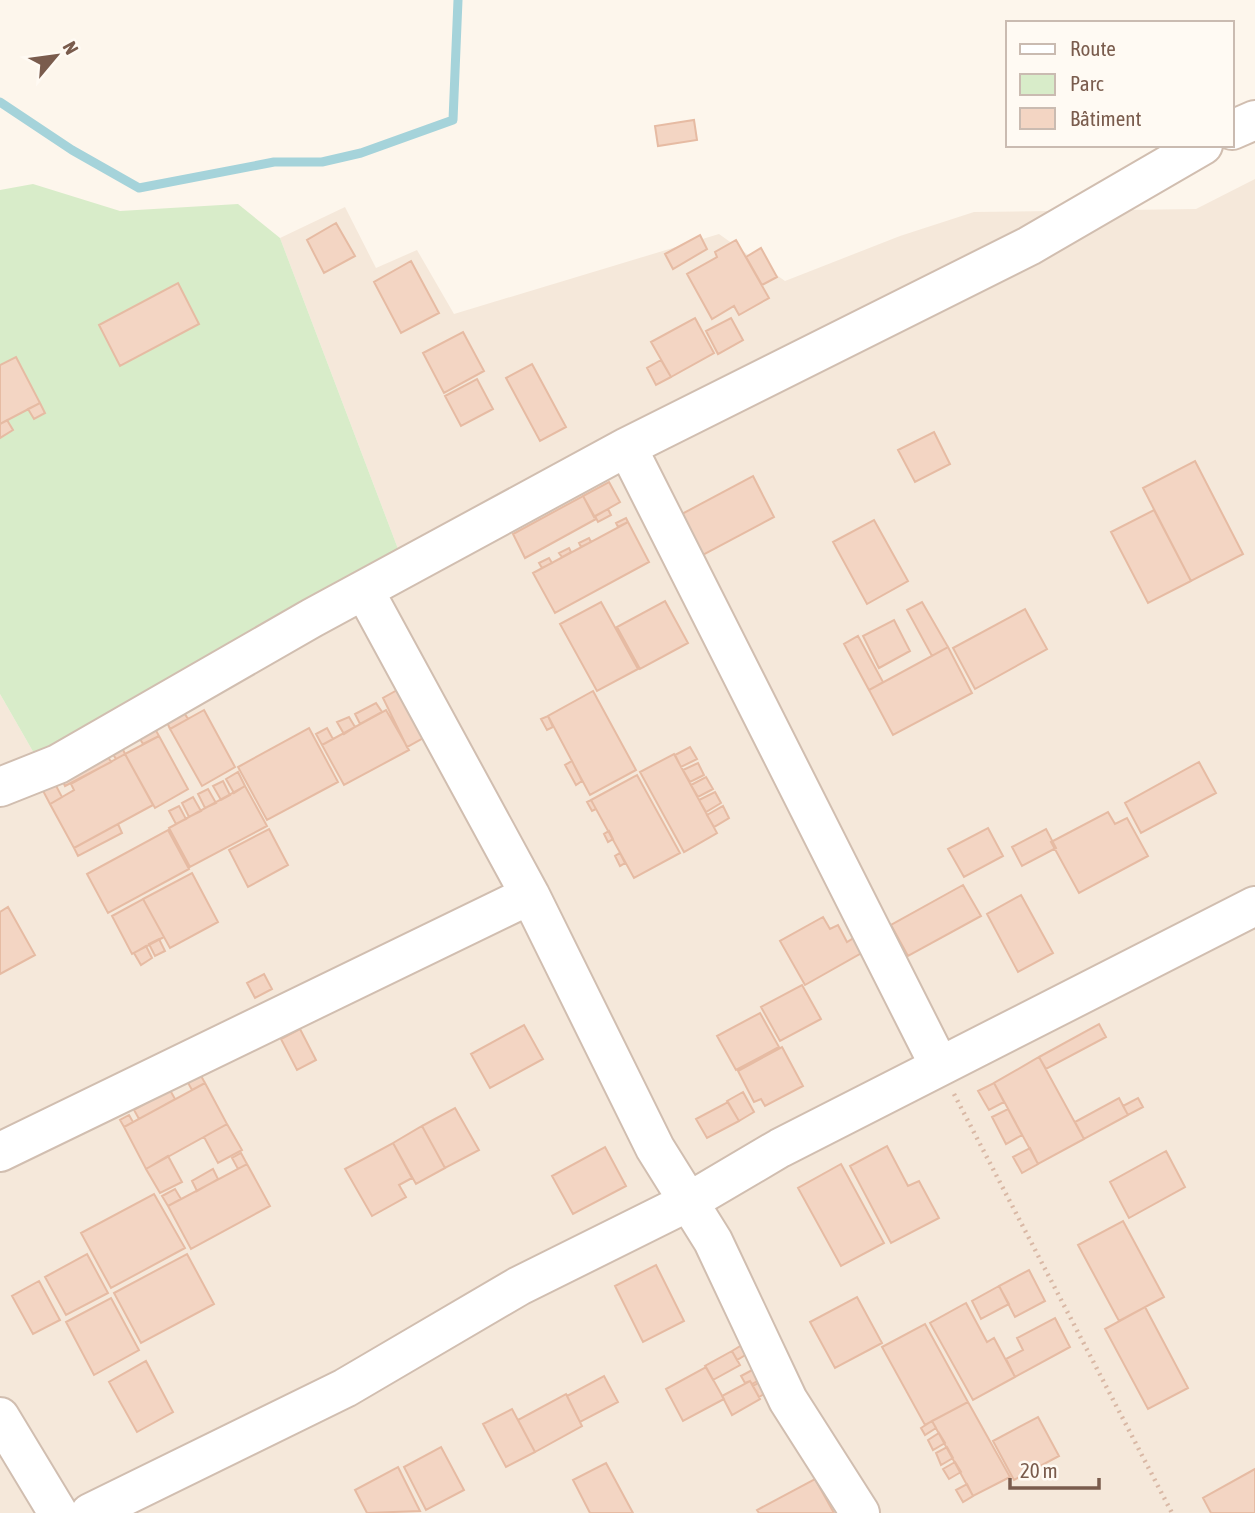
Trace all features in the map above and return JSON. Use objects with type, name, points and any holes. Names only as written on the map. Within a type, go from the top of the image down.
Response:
[{"type":"street","points":[[1234,130],[1255,120]]},
{"type":"street","points":[[0,787],[58,764],[363,590],[627,447],[1029,246],[1200,147]]},
{"type":"street","points":[[627,447],[939,1065]]},
{"type":"street","points":[[363,590],[530,895],[623,1089],[655,1149],[690,1201],[748,1310],[789,1399],[860,1513]]},
{"type":"street","points":[[0,1152],[530,895]]},
{"type":"street","points":[[90,1513],[345,1388],[519,1286],[690,1201],[780,1148],[939,1065],[1255,906]]},
{"type":"street","points":[[0,1417],[58,1513]]},
{"type":"path","points":[[939,1065],[1172,1513]]},
{"type":"shaded area","points":[[1255,179],[1255,1513],[0,1513],[0,694],[35,755],[403,562],[280,238],[345,207],[376,268],[417,250],[454,314],[719,234],[785,281],[900,236],[974,212],[1196,209]]},
{"type":"green space","points":[[33,184],[120,211],[238,204],[280,238],[403,562],[35,755],[0,694],[0,190]]},
{"type":"building","points":[[694,120],[697,140],[658,146],[655,126]]},
{"type":"building","points":[[336,223],[355,256],[324,273],[307,240]]},
{"type":"building","points":[[700,235],[707,249],[673,269],[665,254]]},
{"type":"building","points":[[736,240],[769,298],[739,315],[734,306],[712,319],[687,274],[717,257],[715,252]]},
{"type":"building","points":[[761,248],[777,277],[762,285],[746,257]]},
{"type":"building","points":[[411,261],[439,313],[401,333],[374,282]]},
{"type":"building","points":[[178,283],[199,324],[120,366],[99,325]]},
{"type":"building","points":[[695,318],[714,353],[671,377],[651,342]]},
{"type":"building","points":[[731,318],[743,340],[718,354],[706,331]]},
{"type":"building","points":[[463,332],[484,371],[444,393],[423,353]]},
{"type":"building","points":[[16,357],[40,403],[0,424],[0,365]]},
{"type":"building","points":[[661,360],[671,377],[656,385],[647,368]]},
{"type":"building","points":[[532,364],[566,427],[540,441],[506,378]]},
{"type":"building","points":[[477,379],[493,409],[461,426],[445,396]]},
{"type":"building","points":[[40,403],[45,413],[34,419],[28,409]]},
{"type":"building","points":[[7,420],[13,430],[0,438],[0,424]]},
{"type":"building","points":[[934,432],[950,464],[915,482],[898,450]]},
{"type":"building","points":[[1195,461],[1243,554],[1191,581],[1143,488]]},
{"type":"building","points":[[753,476],[774,517],[701,556],[680,515]]},
{"type":"building","points":[[609,482],[620,502],[594,517],[583,496]]},
{"type":"building","points":[[583,496],[596,519],[525,558],[513,534]]},
{"type":"building","points":[[608,509],[611,515],[598,522],[595,516]]},
{"type":"building","points":[[1154,510],[1191,581],[1148,603],[1111,532]]},
{"type":"building","points":[[626,518],[628,522],[618,527],[616,523]]},
{"type":"building","points":[[874,520],[908,581],[867,604],[833,542]]},
{"type":"building","points":[[628,522],[649,562],[555,613],[533,573]]},
{"type":"building","points":[[589,538],[591,542],[581,547],[579,543]]},
{"type":"building","points":[[569,548],[571,552],[562,557],[559,553]]},
{"type":"building","points":[[549,558],[552,563],[542,568],[539,563]]},
{"type":"building","points":[[665,601],[688,643],[640,669],[617,627]]},
{"type":"building","points":[[601,602],[638,669],[597,691],[560,624]]},
{"type":"building","points":[[922,602],[948,647],[932,656],[907,610]]},
{"type":"building","points":[[1025,609],[1047,649],[975,689],[953,648]]},
{"type":"building","points":[[894,620],[910,651],[879,668],[863,636]]},
{"type":"building","points":[[858,636],[883,682],[869,690],[844,644]]},
{"type":"building","points":[[948,647],[972,693],[893,735],[869,690]]},
{"type":"building","points":[[399,689],[425,737],[407,747],[383,698]]},
{"type":"building","points":[[593,691],[636,770],[590,795],[548,716]]},
{"type":"building","points":[[376,703],[382,712],[360,724],[355,714]]},
{"type":"building","points":[[204,710],[235,767],[202,786],[170,729]]},
{"type":"building","points":[[386,710],[409,750],[344,785],[322,745]]},
{"type":"building","points":[[183,711],[188,719],[170,729],[166,720]]},
{"type":"building","points":[[548,716],[553,727],[547,730],[541,719]]},
{"type":"building","points":[[349,717],[355,727],[344,734],[337,722]]},
{"type":"building","points":[[153,725],[159,736],[143,744],[137,734]]},
{"type":"building","points":[[309,728],[338,782],[267,820],[238,767]]},
{"type":"building","points":[[327,728],[333,739],[322,745],[316,734]]},
{"type":"building","points":[[159,736],[188,789],[155,808],[125,754]]},
{"type":"building","points":[[121,745],[125,754],[116,759],[111,751]]},
{"type":"building","points":[[690,747],[697,759],[681,767],[675,755]]},
{"type":"building","points":[[106,753],[111,762],[65,786],[61,777]]},
{"type":"building","points":[[125,754],[153,805],[74,848],[50,804],[74,790],[71,784]]},
{"type":"building","points":[[674,754],[717,833],[684,852],[640,772]]},
{"type":"building","points":[[572,761],[582,781],[576,785],[565,765]]},
{"type":"building","points":[[1199,762],[1216,793],[1141,833],[1125,803]]},
{"type":"building","points":[[698,763],[704,775],[690,782],[683,770]]},
{"type":"building","points":[[238,772],[245,786],[234,793],[226,779]]},
{"type":"building","points":[[637,775],[680,853],[634,878],[591,800]]},
{"type":"building","points":[[706,777],[713,789],[698,797],[691,785]]},
{"type":"building","points":[[53,780],[62,797],[50,804],[41,787]]},
{"type":"building","points":[[223,781],[230,795],[221,800],[213,786]]},
{"type":"building","points":[[245,786],[267,826],[190,867],[169,828]]},
{"type":"building","points":[[208,789],[216,803],[205,808],[198,794]]},
{"type":"building","points":[[715,792],[721,803],[706,812],[699,800]]},
{"type":"building","points":[[193,797],[201,811],[189,817],[182,803]]},
{"type":"building","points":[[591,800],[596,809],[592,811],[587,802]]},
{"type":"building","points":[[179,806],[186,819],[176,824],[169,811]]},
{"type":"building","points":[[723,806],[729,818],[714,827],[707,815]]},
{"type":"building","points":[[1108,812],[1115,824],[1127,818],[1148,856],[1079,893],[1051,842]]},
{"type":"building","points":[[118,824],[122,833],[78,856],[74,848]]},
{"type":"building","points":[[988,828],[1003,856],[964,877],[948,849]]},
{"type":"building","points":[[269,829],[288,865],[248,887],[229,850]]},
{"type":"building","points":[[1046,829],[1056,848],[1022,866],[1012,847]]},
{"type":"building","points":[[168,830],[189,869],[108,913],[87,874]]},
{"type":"building","points":[[609,831],[613,839],[608,842],[604,834]]},
{"type":"building","points":[[620,853],[625,863],[620,866],[615,856]]},
{"type":"building","points":[[192,873],[218,922],[170,948],[143,899]]},
{"type":"building","points":[[963,885],[981,916],[908,956],[891,925]]},
{"type":"building","points":[[1021,895],[1053,953],[1018,972],[987,914]]},
{"type":"building","points":[[143,899],[164,937],[132,954],[112,916]]},
{"type":"building","points":[[8,907],[35,955],[0,974],[0,912]]},
{"type":"building","points":[[823,917],[830,929],[838,925],[847,942],[857,936],[865,951],[805,985],[780,941]]},
{"type":"building","points":[[159,939],[165,951],[155,956],[149,944]]},
{"type":"building","points":[[146,946],[152,958],[141,965],[134,953]]},
{"type":"building","points":[[264,974],[272,989],[255,998],[247,983]]},
{"type":"building","points":[[802,985],[821,1019],[780,1041],[761,1007]]},
{"type":"building","points":[[760,1013],[779,1047],[736,1070],[717,1036]]},
{"type":"building","points":[[1099,1024],[1106,1037],[1046,1069],[1039,1057]]},
{"type":"building","points":[[524,1025],[543,1059],[490,1088],[471,1054]]},
{"type":"building","points":[[300,1029],[316,1060],[297,1070],[281,1039]]},
{"type":"building","points":[[782,1047],[803,1086],[765,1106],[761,1099],[754,1102],[738,1071]]},
{"type":"building","points":[[1039,1057],[1084,1139],[1038,1164],[994,1083]]},
{"type":"building","points":[[200,1074],[205,1083],[192,1090],[187,1081]]},
{"type":"building","points":[[205,1083],[227,1124],[146,1169],[124,1127]]},
{"type":"building","points":[[994,1083],[1004,1102],[989,1110],[978,1091]]},
{"type":"building","points":[[170,1090],[175,1099],[139,1119],[134,1110]]},
{"type":"building","points":[[743,1092],[754,1112],[739,1121],[727,1101]]},
{"type":"building","points":[[1119,1098],[1128,1115],[1084,1139],[1075,1122]]},
{"type":"building","points":[[1138,1098],[1143,1107],[1128,1115],[1123,1106]]},
{"type":"building","points":[[728,1102],[739,1121],[707,1138],[696,1119]]},
{"type":"building","points":[[455,1108],[479,1150],[445,1168],[422,1126]]},
{"type":"building","points":[[1008,1109],[1022,1135],[1006,1144],[992,1117]]},
{"type":"building","points":[[129,1115],[133,1122],[124,1127],[120,1120]]},
{"type":"building","points":[[227,1124],[242,1150],[218,1163],[204,1137]]},
{"type":"building","points":[[422,1126],[445,1168],[416,1184],[393,1143]]},
{"type":"building","points":[[393,1143],[412,1178],[399,1185],[406,1197],[372,1216],[345,1169]]},
{"type":"building","points":[[887,1146],[908,1186],[919,1181],[939,1218],[891,1243],[850,1166]]},
{"type":"building","points":[[605,1147],[626,1186],[573,1214],[552,1176]]},
{"type":"building","points":[[1030,1148],[1038,1164],[1022,1173],[1013,1157]]},
{"type":"building","points":[[1166,1151],[1185,1187],[1129,1218],[1110,1182]]},
{"type":"building","points":[[241,1153],[247,1164],[238,1169],[232,1158]]},
{"type":"building","points":[[168,1156],[182,1182],[160,1193],[146,1169]]},
{"type":"building","points":[[247,1164],[270,1206],[191,1249],[168,1206]]},
{"type":"building","points":[[841,1164],[884,1243],[841,1266],[798,1188]]},
{"type":"building","points":[[213,1169],[218,1179],[197,1191],[192,1181]]},
{"type":"building","points":[[175,1189],[181,1199],[168,1206],[162,1196]]},
{"type":"building","points":[[154,1194],[185,1248],[111,1288],[81,1233]]},
{"type":"building","points":[[1123,1221],[1164,1297],[1119,1321],[1078,1245]]},
{"type":"building","points":[[87,1254],[108,1293],[66,1315],[45,1277]]},
{"type":"building","points":[[187,1254],[214,1304],[141,1343],[114,1293]]},
{"type":"building","points":[[656,1265],[684,1321],[643,1342],[615,1286]]},
{"type":"building","points":[[1029,1270],[1045,1301],[1015,1317],[999,1286]]},
{"type":"building","points":[[39,1281],[60,1320],[33,1334],[12,1296]]},
{"type":"building","points":[[999,1286],[1009,1304],[981,1319],[972,1301]]},
{"type":"building","points":[[857,1297],[882,1343],[835,1368],[810,1322]]},
{"type":"building","points":[[111,1298],[139,1350],[94,1375],[66,1322]]},
{"type":"building","points":[[966,1303],[987,1342],[994,1338],[1015,1377],[973,1400],[930,1323]]},
{"type":"building","points":[[1145,1307],[1188,1388],[1148,1409],[1105,1329]]},
{"type":"building","points":[[1055,1318],[1070,1347],[1015,1377],[1006,1359],[1023,1350],[1017,1338]]},
{"type":"building","points":[[925,1324],[968,1402],[925,1425],[882,1347]]},
{"type":"building","points":[[742,1345],[747,1354],[737,1360],[732,1351]]},
{"type":"building","points":[[732,1351],[740,1365],[713,1380],[705,1366]]},
{"type":"building","points":[[146,1361],[173,1412],[137,1432],[109,1382]]},
{"type":"building","points":[[706,1367],[724,1399],[683,1421],[666,1389]]},
{"type":"building","points":[[756,1368],[761,1379],[752,1384],[750,1381],[745,1383],[741,1376]]},
{"type":"building","points":[[604,1376],[618,1402],[580,1422],[567,1396]]},
{"type":"building","points":[[750,1381],[760,1399],[732,1415],[722,1396]]},
{"type":"building","points":[[762,1381],[768,1392],[759,1397],[753,1386]]},
{"type":"building","points":[[566,1394],[582,1426],[535,1452],[518,1420]]},
{"type":"building","points":[[968,1402],[1010,1477],[973,1496],[932,1421]]},
{"type":"building","points":[[512,1409],[535,1452],[506,1467],[483,1424]]},
{"type":"building","points":[[1038,1417],[1059,1456],[1014,1480],[993,1441]]},
{"type":"building","points":[[932,1421],[936,1428],[925,1435],[921,1428]]},
{"type":"building","points":[[939,1433],[945,1443],[933,1450],[928,1440]]},
{"type":"building","points":[[441,1447],[464,1490],[426,1510],[404,1467]]},
{"type":"building","points":[[947,1447],[953,1458],[941,1465],[936,1453]]},
{"type":"building","points":[[955,1462],[961,1472],[949,1479],[943,1469]]},
{"type":"building","points":[[606,1463],[633,1513],[590,1513],[573,1480]]},
{"type":"building","points":[[398,1467],[420,1511],[367,1513],[355,1490]]},
{"type":"building","points":[[1255,1469],[1255,1513],[1211,1513],[1203,1498]]},
{"type":"building","points":[[815,1479],[834,1513],[759,1513],[757,1510]]},
{"type":"building","points":[[967,1484],[973,1496],[963,1502],[956,1490]]},
{"type":"waterway","points":[[0,102],[72,150],[139,188],[274,162],[322,162],[361,153],[453,120],[458,0]]}]
